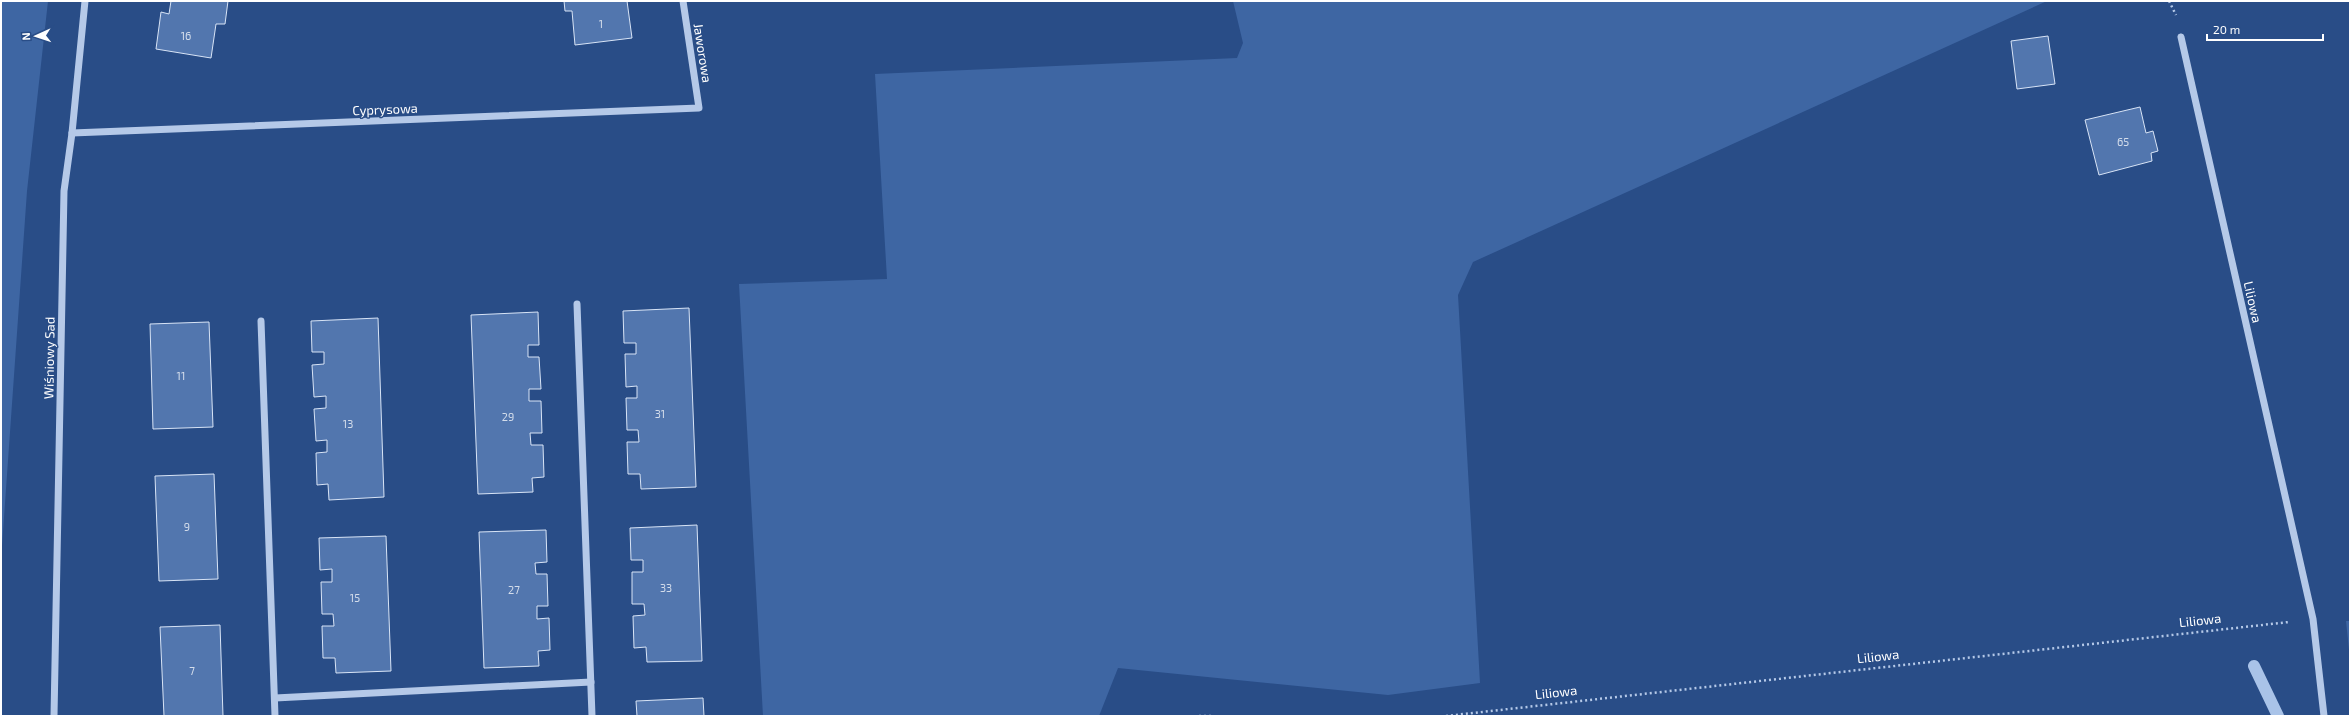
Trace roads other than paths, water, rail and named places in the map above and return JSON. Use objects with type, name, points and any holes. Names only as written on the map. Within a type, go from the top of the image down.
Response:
[{"type":"street","name":"Wiśniowy Sad","points":[[54,716],[64,191],[72,133],[85,1]]},
{"type":"street","name":"Jaworowa","points":[[683,1],[699,108]]},
{"type":"street","name":"Liliowa","points":[[2181,37],[2314,619],[2324,716]]},
{"type":"street","name":"Cyprysowa","points":[[72,133],[699,108]]},
{"type":"street","points":[[577,304],[592,716]]},
{"type":"street","points":[[261,321],[276,716]]},
{"type":"street","points":[[275,698],[591,682]]},
{"type":"waterway","points":[[2254,666],[2278,716]]}]
